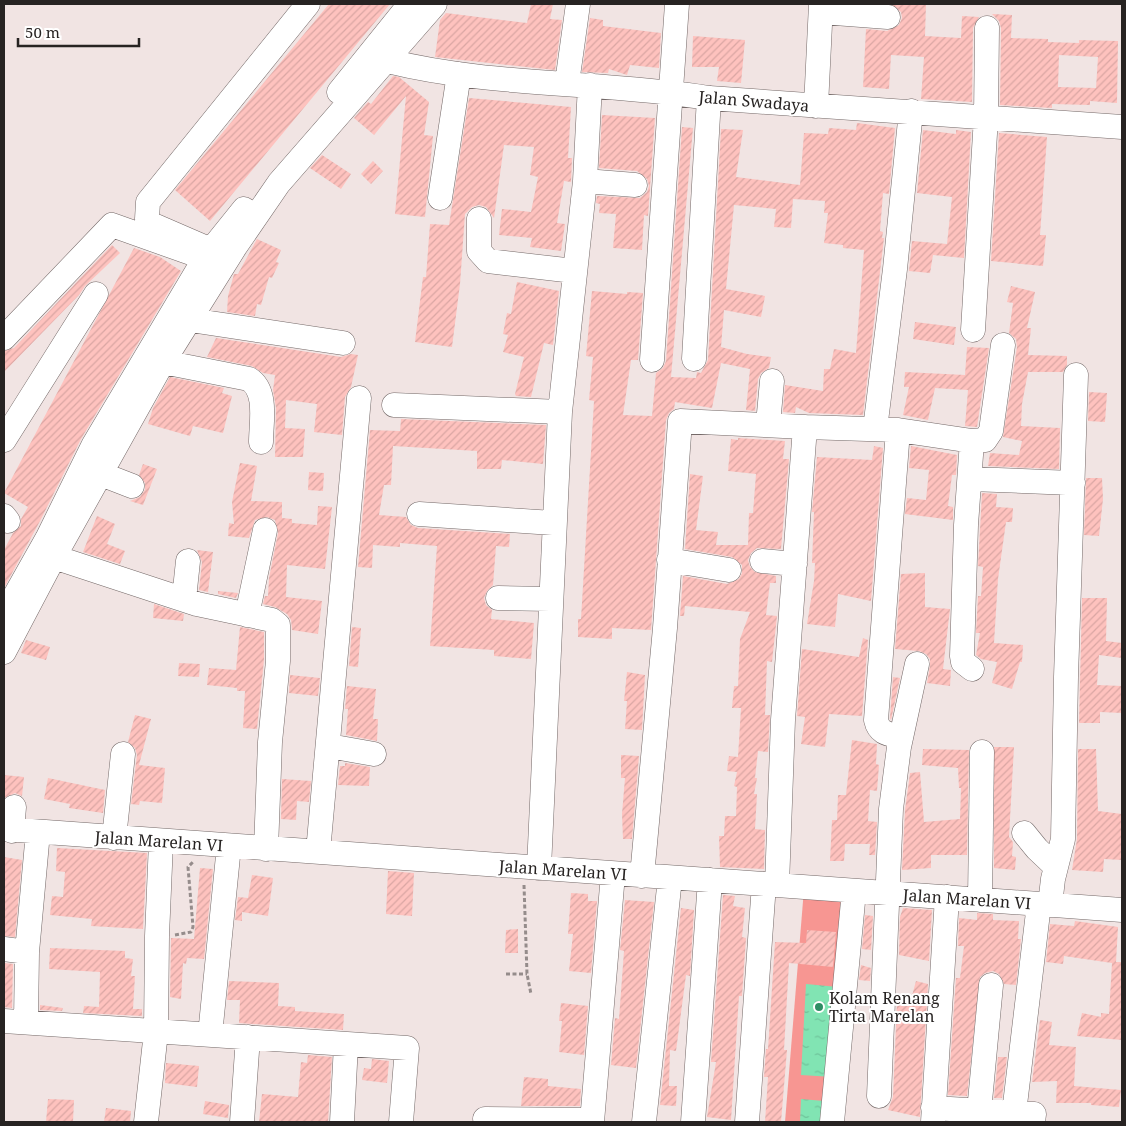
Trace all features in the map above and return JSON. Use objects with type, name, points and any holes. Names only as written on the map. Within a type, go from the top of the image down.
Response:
[{"type":"street","points":[[308,4],[148,202],[148,219],[151,224],[211,250],[410,4]]},
{"type":"street","points":[[4,652],[54,557],[163,362],[235,247],[280,183],[388,61],[435,4]]},
{"type":"street","points":[[567,83],[578,4]]},
{"type":"street","points":[[652,360],[677,4]]},
{"type":"street","points":[[816,106],[821,8],[888,17]]},
{"type":"street","points":[[973,330],[986,117],[987,28]]},
{"type":"street","name":"Jalan Swadaya","points":[[388,61],[458,74],[671,92],[709,98],[1122,127]]},
{"type":"street","points":[[440,198],[458,74]]},
{"type":"street","points":[[532,868],[560,412],[585,181],[590,85]]},
{"type":"street","points":[[694,359],[709,98]]},
{"type":"street","points":[[901,736],[884,733],[880,730],[876,720],[895,269],[911,111]]},
{"type":"street","points":[[585,181],[636,185]]},
{"type":"street","points":[[479,219],[479,251],[488,261],[574,271]]},
{"type":"street","points":[[4,338],[112,224],[205,258],[94,446],[47,539],[4,615]]},
{"type":"street","points":[[4,440],[96,294]]},
{"type":"street","points":[[190,320],[343,343]]},
{"type":"street","points":[[642,876],[665,628],[680,421],[887,430],[985,440],[991,430],[1002,345]]},
{"type":"street","points":[[163,362],[249,379],[256,383],[260,390],[262,402],[261,442]]},
{"type":"street","points":[[947,898],[933,1115],[1024,1118],[1045,904],[1064,839],[1066,677],[1076,375]]},
{"type":"street","points":[[768,424],[772,381]]},
{"type":"street","points":[[318,852],[359,398]]},
{"type":"street","points":[[394,405],[560,412]]},
{"type":"street","points":[[747,1122],[770,885],[805,427]]},
{"type":"street","points":[[972,440],[966,525],[962,656],[963,662],[972,669]]},
{"type":"street","points":[[102,474],[132,486]]},
{"type":"street","points":[[970,479],[1073,483]]},
{"type":"street","points":[[419,514],[553,523]]},
{"type":"street","points":[[247,615],[265,530]]},
{"type":"street","points":[[54,557],[184,598],[197,604],[272,620],[278,626],[279,636],[270,742],[266,849]]},
{"type":"street","points":[[669,560],[729,570]]},
{"type":"street","points":[[184,598],[188,561]]},
{"type":"street","points":[[762,561],[795,564]]},
{"type":"street","points":[[498,598],[550,599]]},
{"type":"street","points":[[878,1096],[891,809],[901,736],[917,664]]},
{"type":"street","points":[[329,746],[374,754]]},
{"type":"street","points":[[980,900],[982,752]]},
{"type":"street","points":[[114,838],[123,754]]},
{"type":"street","points":[[8,830],[14,807]]},
{"type":"street","name":"Jalan Marelan VI","points":[[8,830],[1122,910]]},
{"type":"street","points":[[38,832],[15,951],[15,1022],[407,1048],[402,1122]]},
{"type":"street","points":[[1024,832],[1036,849],[1056,867]]},
{"type":"street","points":[[146,1122],[152,1088],[156,1032],[156,936],[161,842]]},
{"type":"street","points":[[210,1034],[229,846]]},
{"type":"street","points":[[486,1118],[592,1121],[613,874]]},
{"type":"street","points":[[644,1122],[670,878]]},
{"type":"street","points":[[693,1122],[710,880]]},
{"type":"street","points":[[832,1122],[854,891]]},
{"type":"street","points":[[978,1117],[990,985]]},
{"type":"street","points":[[242,1122],[248,1037]]},
{"type":"street","points":[[342,1122],[346,1044]]},
{"type":"path","points":[[156,936],[191,932],[193,927],[188,867],[191,862],[198,860]]},
{"type":"path","points":[[531,994],[527,974],[524,922],[532,868]]},
{"type":"path","points":[[506,974],[527,974]]},
{"type":"shaded area","name":"Kolam Renang Tirta Marelan","points":[[804,889],[852,892],[834,1122],[785,1122]]},
{"type":"water","points":[[806,984],[838,987],[833,1077],[801,1075]]},
{"type":"water","points":[[801,1099],[824,1101],[822,1122],[800,1122]]},
{"type":"building","points":[[329,4],[390,4],[210,221],[175,190]]},
{"type":"building","points":[[531,4],[553,4],[550,19],[562,20],[555,70],[435,57],[440,20],[446,13],[527,23]]},
{"type":"building","points":[[891,4],[926,4],[925,36],[961,38],[962,16],[979,17],[973,28],[972,102],[921,99],[924,57],[891,55],[889,89],[863,87],[866,29],[887,31],[899,25],[902,18],[901,12]]},
{"type":"building","points":[[992,14],[1012,15],[1011,38],[1048,39],[1048,42],[1079,43],[1079,40],[1118,41],[1117,103],[1090,101],[1090,105],[1052,104],[1052,108],[1000,105],[1001,28],[999,21]],"holes":[[[1059,55],[1098,57],[1096,88],[1058,87]]]},
{"type":"building","points":[[590,18],[603,20],[603,26],[661,33],[659,68],[630,65],[627,75],[609,69],[608,73],[582,72]]},
{"type":"building","points":[[693,36],[745,40],[741,83],[717,81],[719,67],[692,67]]},
{"type":"building","points":[[393,76],[399,77],[429,102],[424,135],[433,136],[425,217],[395,214],[406,96],[374,135],[354,118],[368,102],[371,104]]},
{"type":"building","points":[[469,98],[571,107],[568,158],[572,158],[571,182],[564,181],[557,223],[565,224],[561,251],[530,247],[532,238],[499,235],[502,209],[531,212],[538,177],[530,175],[534,147],[504,145],[494,218],[486,207],[479,205],[472,207],[465,214],[460,284],[452,347],[415,342],[423,277],[426,277],[430,224],[449,225]]},
{"type":"building","points":[[602,115],[655,118],[648,216],[644,215],[642,250],[613,248],[616,214],[599,213],[600,204],[596,203],[597,196],[640,198],[647,192],[649,186],[647,179],[637,171],[599,168]]},
{"type":"building","points":[[857,123],[895,128],[889,194],[883,193],[880,231],[883,232],[882,238],[884,238],[863,415],[809,413],[796,407],[795,413],[783,412],[785,385],[823,391],[824,369],[830,369],[834,349],[856,353],[864,250],[843,248],[843,245],[824,243],[828,213],[824,213],[825,201],[793,199],[791,228],[774,227],[776,209],[734,205],[726,289],[765,296],[761,317],[724,310],[721,347],[747,354],[771,357],[769,368],[761,373],[758,379],[755,411],[746,410],[750,369],[721,363],[712,408],[675,402],[674,409],[669,413],[666,420],[651,630],[612,628],[612,639],[578,637],[578,619],[581,619],[594,401],[589,400],[593,357],[586,356],[592,291],[627,294],[627,292],[643,293],[638,360],[631,360],[623,415],[652,416],[656,373],[663,368],[666,361],[682,127],[693,128],[671,377],[696,378],[697,372],[701,373],[708,360],[721,129],[743,130],[736,177],[800,185],[804,133],[828,134],[829,128],[856,130]]},
{"type":"building","points":[[923,130],[956,134],[956,130],[971,132],[964,258],[933,255],[930,273],[909,271],[912,241],[947,244],[952,197],[917,193]]},
{"type":"building","points":[[999,133],[1047,137],[1040,235],[1046,235],[1043,266],[991,261]]},
{"type":"building","points":[[322,155],[351,174],[341,189],[310,168]]},
{"type":"building","points":[[373,161],[383,171],[371,184],[361,174]]},
{"type":"building","points":[[257,239],[281,250],[276,262],[279,263],[272,278],[269,277],[261,305],[257,304],[255,316],[227,312],[228,296],[234,274],[238,274]]},
{"type":"building","points":[[112,245],[120,253],[85,286],[79,295],[4,372],[4,351],[14,348]]},
{"type":"building","points":[[134,248],[160,257],[181,271],[81,439],[4,588],[4,550],[13,533],[21,526],[21,519],[28,507],[4,493]]},
{"type":"building","points":[[517,282],[559,291],[553,345],[544,343],[531,397],[516,396],[515,394],[524,357],[503,352],[508,335],[503,334],[507,313],[511,314]]},
{"type":"building","points":[[1011,286],[1035,292],[1027,328],[1031,328],[1028,355],[1067,356],[1067,365],[1063,372],[1028,372],[1022,404],[1021,426],[1060,428],[1059,469],[988,466],[990,453],[1019,455],[1022,441],[1003,437],[1017,347],[1016,339],[1009,333],[1013,303],[1007,302]]},
{"type":"building","points":[[915,322],[956,327],[954,345],[913,339]]},
{"type":"building","points":[[216,338],[341,357],[351,354],[358,355],[351,387],[345,397],[342,435],[314,432],[317,404],[286,400],[285,428],[305,429],[303,457],[275,457],[276,408],[273,390],[275,375],[263,373],[252,366],[207,357]]},
{"type":"building","points":[[967,347],[989,348],[977,427],[965,426],[968,390],[935,388],[928,420],[903,415],[909,387],[904,387],[905,372],[965,375]]},
{"type":"building","points":[[170,377],[224,388],[222,393],[232,396],[223,433],[193,426],[190,436],[148,424],[153,408]]},
{"type":"building","points":[[1089,392],[1107,393],[1105,422],[1088,421]]},
{"type":"building","points":[[401,419],[546,425],[543,464],[502,460],[501,469],[477,469],[477,451],[393,446],[391,485],[384,485],[379,515],[406,517],[411,525],[418,528],[510,534],[509,547],[496,546],[493,585],[487,591],[484,598],[486,605],[492,610],[491,619],[534,623],[531,659],[494,656],[494,650],[430,646],[437,546],[400,543],[400,547],[373,545],[372,568],[358,567],[370,430],[400,431]]},
{"type":"building","points":[[738,438],[785,441],[783,459],[789,459],[781,549],[757,548],[751,553],[748,560],[750,567],[755,572],[776,576],[776,583],[770,583],[766,615],[777,616],[772,662],[767,661],[765,715],[770,715],[768,752],[758,751],[755,778],[757,778],[754,794],[757,794],[755,829],[765,830],[764,869],[720,867],[719,836],[724,836],[725,816],[736,816],[737,787],[734,786],[737,772],[727,771],[729,756],[738,757],[741,708],[732,708],[734,686],[738,686],[740,639],[750,612],[685,606],[684,616],[680,616],[683,576],[727,584],[739,579],[742,573],[742,565],[732,557],[685,549],[690,474],[703,476],[696,530],[718,532],[716,545],[748,545],[749,513],[753,513],[756,474],[728,471],[731,439],[738,440]]},
{"type":"building","points":[[874,446],[883,448],[871,601],[838,594],[835,627],[807,624],[814,581],[815,563],[812,563],[814,512],[812,512],[817,457],[872,460]]},
{"type":"building","points":[[911,446],[957,455],[956,475],[952,475],[948,506],[953,507],[953,520],[905,514],[907,498],[926,500],[929,470],[909,468]]},
{"type":"building","points":[[240,463],[257,466],[251,501],[282,502],[282,518],[292,519],[292,523],[317,525],[318,506],[332,507],[325,569],[287,565],[286,597],[322,601],[318,634],[292,630],[291,620],[287,614],[275,607],[263,604],[265,596],[268,596],[269,578],[278,533],[275,520],[267,517],[255,520],[249,538],[228,536],[229,523],[234,524],[232,502]]},
{"type":"building","points":[[143,464],[157,469],[143,505],[130,501],[140,497],[145,490],[145,483],[139,475]]},
{"type":"building","points":[[309,472],[324,473],[323,491],[308,490]]},
{"type":"building","points":[[1086,478],[1102,478],[1103,499],[1099,536],[1084,535]]},
{"type":"building","points":[[982,493],[997,494],[996,507],[1013,508],[1012,522],[1006,522],[998,579],[994,643],[1023,645],[1022,662],[1020,662],[1012,689],[992,683],[997,662],[981,659],[976,655],[980,633],[976,633],[978,596],[981,596],[983,567],[978,566]]},
{"type":"building","points":[[97,516],[115,524],[107,544],[125,551],[120,564],[83,552]]},
{"type":"building","points":[[197,550],[213,552],[208,592],[199,590],[202,562]]},
{"type":"building","points":[[925,573],[925,607],[950,609],[943,669],[951,670],[950,686],[927,683],[930,659],[926,654],[919,651],[895,649],[901,574]]},
{"type":"building","points":[[218,591],[238,593],[236,598],[218,594]]},
{"type":"building","points":[[1082,598],[1107,598],[1106,641],[1122,643],[1122,658],[1099,655],[1097,685],[1122,686],[1122,713],[1100,712],[1100,723],[1079,723]]},
{"type":"building","points":[[154,604],[184,614],[183,621],[153,618]]},
{"type":"building","points":[[240,627],[264,632],[264,660],[257,729],[243,728],[245,691],[237,691],[237,688],[207,685],[209,668],[236,670]]},
{"type":"building","points":[[352,627],[361,628],[358,667],[349,666]]},
{"type":"building","points":[[863,638],[868,640],[862,716],[829,714],[825,747],[801,744],[805,717],[797,716],[802,649],[859,657]]},
{"type":"building","points":[[26,640],[50,647],[46,660],[21,653]]},
{"type":"building","points":[[179,663],[200,664],[199,677],[178,676]]},
{"type":"building","points":[[627,672],[645,675],[642,730],[625,729],[627,701],[624,701]]},
{"type":"building","points":[[290,675],[320,678],[318,696],[289,693]]},
{"type":"building","points":[[893,677],[900,678],[891,720],[890,718]]},
{"type":"building","points":[[347,686],[376,689],[373,719],[378,719],[377,741],[346,735],[348,709],[345,709]]},
{"type":"building","points":[[135,715],[151,719],[139,765],[165,768],[162,803],[140,801],[139,805],[131,804],[137,755],[135,748],[128,742]]},
{"type":"building","points":[[852,740],[877,744],[876,764],[879,765],[877,791],[870,790],[868,821],[877,822],[875,855],[869,855],[870,844],[845,844],[844,861],[830,861],[832,820],[837,820],[838,795],[846,795]]},
{"type":"building","points":[[994,747],[1014,747],[1009,837],[1013,842],[1012,856],[1016,857],[1015,870],[994,868]]},
{"type":"building","points":[[923,749],[969,750],[967,855],[931,855],[931,868],[902,870],[905,810],[910,773],[920,772],[924,822],[960,819],[961,788],[959,788],[958,768],[922,765]]},
{"type":"building","points":[[1078,749],[1096,749],[1098,811],[1122,814],[1122,860],[1104,859],[1103,872],[1072,870],[1077,839]]},
{"type":"building","points":[[621,755],[639,756],[632,839],[623,839],[622,814],[625,778],[621,778]]},
{"type":"building","points":[[345,763],[370,767],[369,786],[338,785],[340,766],[345,766]]},
{"type":"building","points":[[4,775],[24,777],[22,796],[15,793],[4,798]]},
{"type":"building","points":[[48,778],[105,790],[103,813],[69,808],[70,804],[44,799]]},
{"type":"building","points":[[282,779],[311,781],[309,802],[297,801],[296,820],[281,819]]},
{"type":"building","points":[[57,848],[147,853],[143,929],[91,926],[92,919],[50,915],[52,896],[63,897],[65,872],[56,871]]},
{"type":"building","points":[[4,857],[22,860],[15,937],[4,936]]},
{"type":"building","points":[[200,868],[213,869],[204,959],[187,958],[186,964],[183,963],[181,999],[170,997],[171,938],[194,939]]},
{"type":"building","points":[[388,871],[414,873],[412,916],[386,914]]},
{"type":"building","points":[[252,875],[273,878],[268,916],[242,912],[242,921],[235,920],[238,897],[248,898]]},
{"type":"building","points":[[571,893],[588,894],[588,901],[597,901],[591,973],[569,971],[573,934],[568,934]]},
{"type":"building","points":[[723,895],[735,896],[733,906],[745,908],[742,937],[746,938],[742,996],[739,996],[731,1120],[707,1117],[716,1062],[711,1062]]},
{"type":"building","points":[[625,900],[654,902],[636,1068],[611,1065],[615,1018],[619,1019],[624,951],[620,950]]},
{"type":"building","points":[[681,908],[694,910],[690,976],[686,975],[676,1051],[670,1050],[669,1086],[677,1086],[676,1106],[660,1105]]},
{"type":"building","points":[[903,908],[932,910],[929,961],[899,955],[900,917]]},
{"type":"building","points":[[977,913],[993,914],[993,920],[1019,921],[1018,939],[1021,939],[1016,985],[1004,984],[999,974],[993,971],[985,973],[980,977],[967,1096],[948,1095],[956,978],[960,978],[964,946],[958,946],[959,918],[977,920]]},
{"type":"building","points":[[865,915],[873,916],[871,950],[862,949]]},
{"type":"building","points":[[1075,921],[1118,927],[1116,962],[1122,962],[1122,1040],[1077,1036],[1082,1013],[1101,1017],[1101,1013],[1109,1014],[1112,963],[1064,956],[1063,964],[1046,962],[1050,924],[1074,926]]},
{"type":"building","points":[[518,929],[518,953],[505,953],[506,930]]},
{"type":"building","points":[[807,930],[836,932],[833,967],[789,963],[784,1050],[787,1050],[781,1122],[765,1122],[768,1077],[764,1077],[766,1049],[768,1049],[775,942],[806,943]]},
{"type":"building","points":[[50,948],[125,951],[125,958],[133,959],[131,976],[135,976],[133,1009],[142,1009],[142,1016],[83,1013],[84,1006],[99,1007],[100,972],[49,969]]},
{"type":"building","points":[[4,963],[13,964],[12,1008],[4,1007]]},
{"type":"building","points":[[861,965],[871,968],[870,981],[859,980]]},
{"type":"building","points":[[229,981],[279,983],[278,1006],[295,1007],[295,1011],[344,1014],[343,1030],[239,1023],[240,1000],[227,1000]]},
{"type":"building","points":[[916,981],[928,984],[920,1117],[888,1110],[893,1097],[897,1002],[910,1003]]},
{"type":"building","points":[[561,1003],[588,1006],[584,1055],[559,1052],[562,1021],[559,1021]]},
{"type":"building","points":[[40,1005],[63,1008],[62,1011],[40,1010]]},
{"type":"building","points":[[1040,1020],[1052,1022],[1049,1045],[1076,1047],[1074,1086],[1121,1090],[1119,1107],[1091,1105],[1091,1103],[1056,1103],[1057,1081],[1032,1082]]},
{"type":"building","points":[[308,1055],[332,1057],[328,1122],[259,1122],[262,1094],[298,1097],[301,1062],[307,1063]]},
{"type":"building","points":[[998,1057],[1007,1057],[1002,1098],[994,1098]]},
{"type":"building","points":[[372,1059],[389,1061],[387,1083],[362,1080],[364,1068],[371,1069]]},
{"type":"building","points":[[166,1063],[199,1066],[197,1087],[165,1083]]},
{"type":"building","points":[[524,1077],[548,1079],[548,1086],[581,1089],[580,1106],[521,1106]]},
{"type":"building","points":[[48,1099],[74,1100],[73,1122],[46,1122]]},
{"type":"building","points":[[205,1101],[229,1105],[228,1118],[203,1114]]},
{"type":"building","points":[[106,1108],[131,1111],[130,1122],[104,1122]]},
{"type":"place","name":"Kolam Renang Tirta Marelan","points":[[819,1007]]}]
